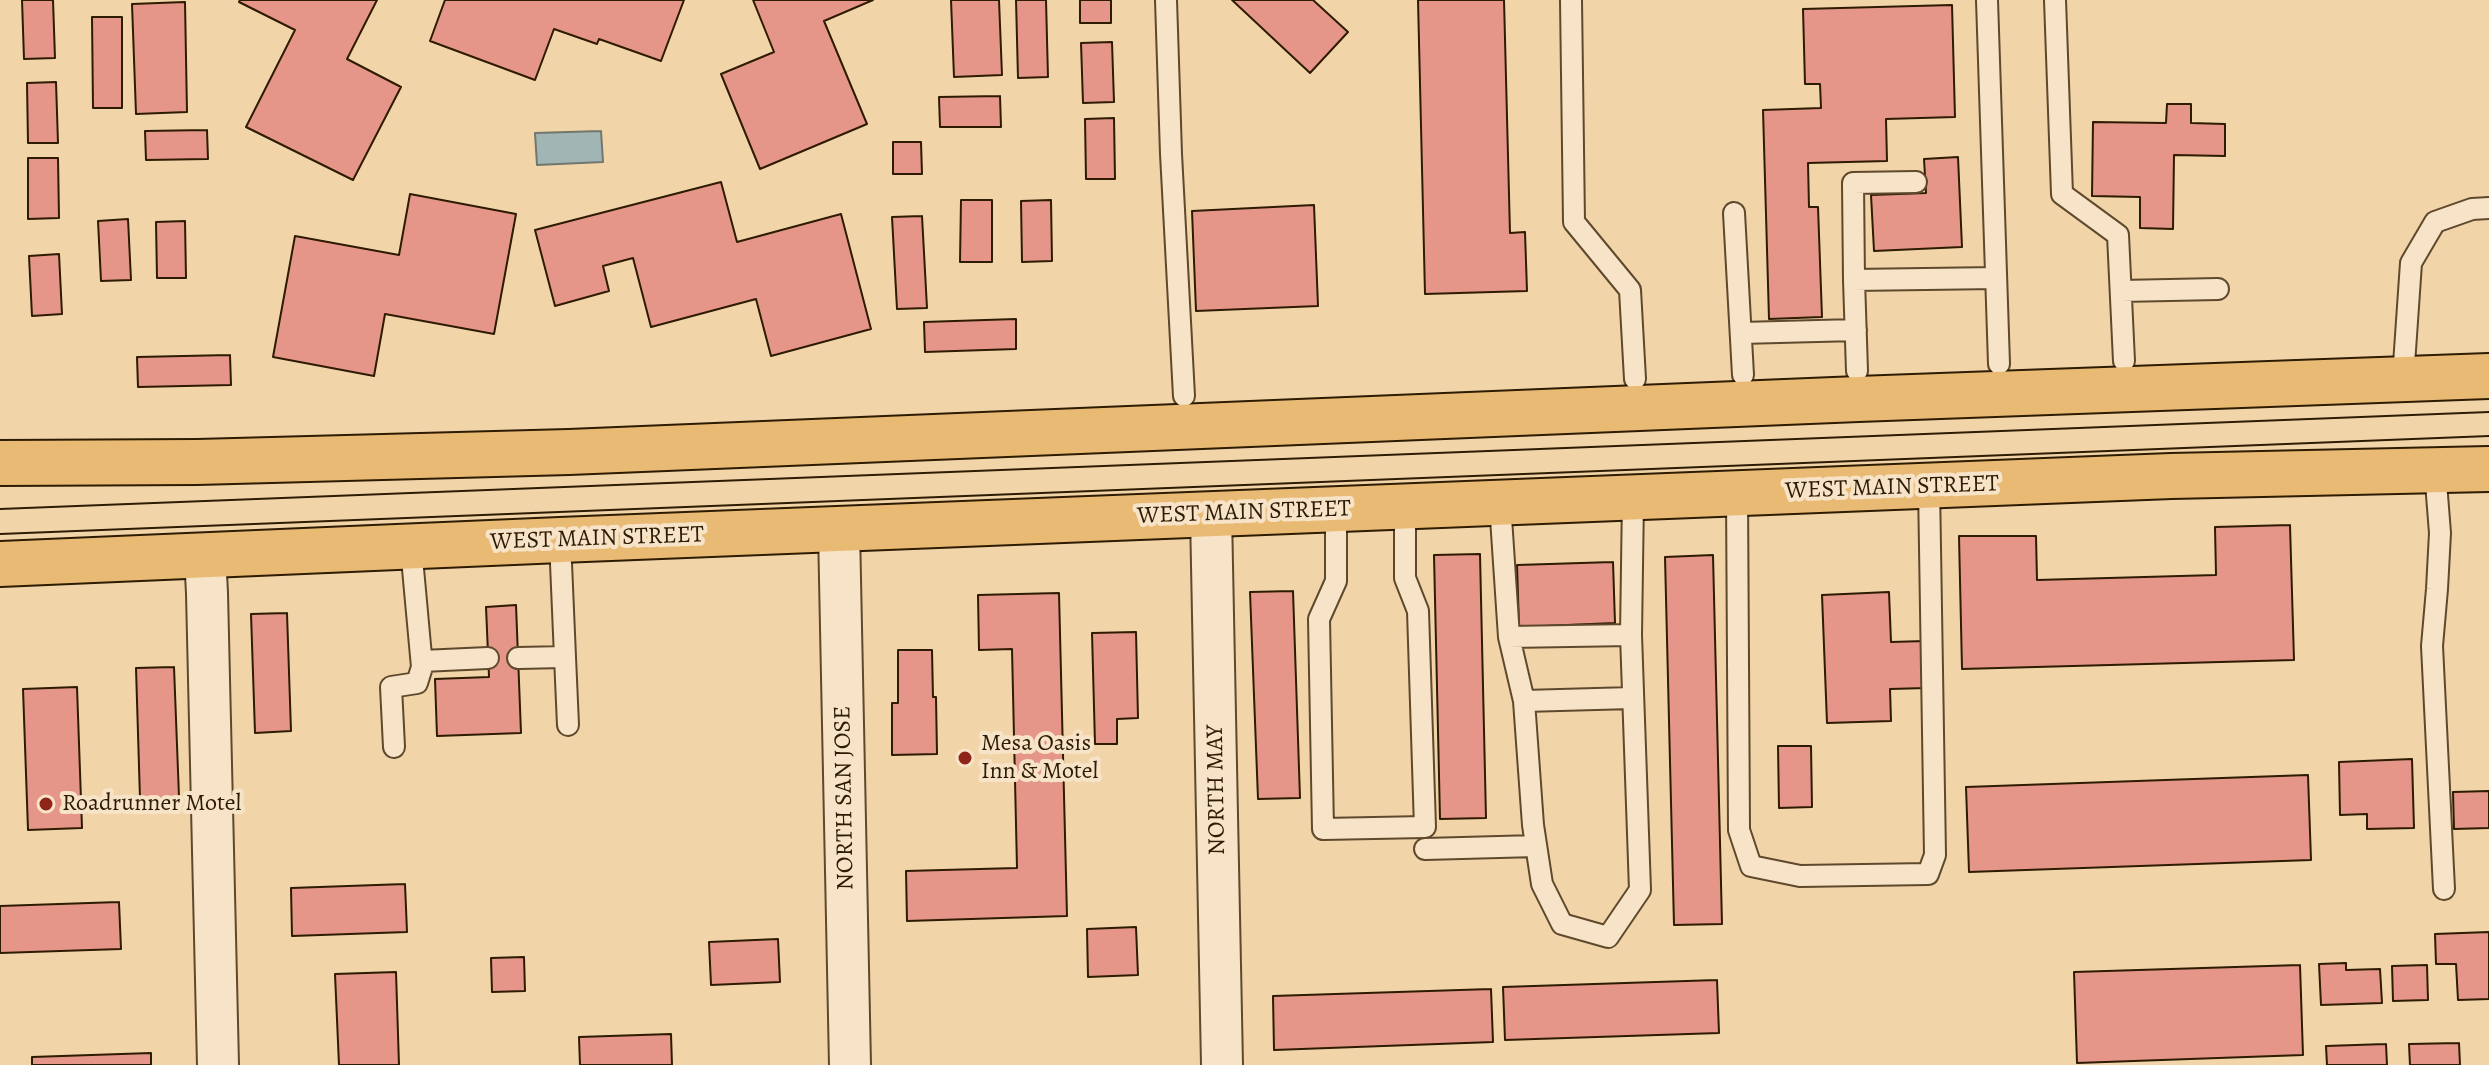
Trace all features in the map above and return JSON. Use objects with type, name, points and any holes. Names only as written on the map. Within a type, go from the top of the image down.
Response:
[{"type":"main road","points":[[0,463],[197,462],[569,452],[2489,376]]},
{"type":"main road","name":"WEST MAIN STREET","points":[[0,564],[2258,473],[2489,469]]},
{"type":"street","name":"NORTH MAY","points":[[1211,515],[1222,1065]]},
{"type":"street","name":"NORTH SAN JOSE","points":[[839,530],[850,1065]]},
{"type":"street","points":[[205,555],[218,1065]]},
{"type":"lane","points":[[1166,0],[1184,396]]},
{"type":"lane","points":[[1571,0],[1574,222],[1630,290],[1635,379]]},
{"type":"lane","points":[[1987,0],[1999,364]]},
{"type":"lane","points":[[2055,0],[2062,194],[2118,235],[2124,361]]},
{"type":"lane","points":[[1857,371],[1853,183],[1916,182]]},
{"type":"lane","points":[[2403,379],[2411,263],[2435,222],[2472,209],[2489,208]]},
{"type":"lane","points":[[1734,213],[1743,375]]},
{"type":"lane","points":[[1854,280],[1996,278]]},
{"type":"lane","points":[[2121,291],[2218,289]]},
{"type":"lane","points":[[1741,333],[1856,330]]},
{"type":"lane","points":[[2435,470],[2440,533],[2432,646],[2444,889]]},
{"type":"lane","points":[[1737,494],[1739,830],[1751,866],[1800,876],[1928,874],[1935,855],[1929,486]]},
{"type":"lane","points":[[1500,503],[1509,637],[1524,701],[1542,884],[1562,924],[1608,937],[1640,890],[1632,698],[1633,498]]},
{"type":"lane","points":[[1336,510],[1336,581],[1319,619],[1323,829],[1425,827],[1418,611],[1405,578],[1405,507]]},
{"type":"lane","points":[[560,540],[568,725]]},
{"type":"lane","points":[[394,747],[391,687],[417,683],[422,661],[411,547]]},
{"type":"lane","points":[[1509,637],[1631,635]]},
{"type":"lane","points":[[518,658],[565,657]]},
{"type":"lane","points":[[422,661],[488,658]]},
{"type":"lane","points":[[1524,701],[1632,698]]},
{"type":"lane","points":[[1425,849],[1536,846]]},
{"type":"shaded area","points":[[601,131],[603,162],[537,165],[535,133]]},
{"type":"building","points":[[22,0],[53,0],[55,58],[24,59]]},
{"type":"building","points":[[240,0],[377,0],[347,59],[401,87],[353,180],[246,127],[295,30]]},
{"type":"building","points":[[445,0],[684,0],[661,61],[599,39],[597,44],[554,29],[535,80],[430,41]]},
{"type":"building","points":[[753,0],[873,0],[824,21],[867,124],[760,169],[721,74],[774,52]]},
{"type":"building","points":[[951,0],[999,0],[1002,75],[954,77]]},
{"type":"building","points":[[1016,0],[1046,0],[1048,77],[1018,78]]},
{"type":"building","points":[[1080,0],[1111,0],[1111,23],[1080,23]]},
{"type":"building","points":[[1232,0],[1313,0],[1348,32],[1310,73]]},
{"type":"building","points":[[1418,0],[1504,0],[1510,233],[1525,232],[1527,291],[1425,294]]},
{"type":"building","points":[[185,2],[187,112],[136,114],[132,4]]},
{"type":"building","points":[[1952,5],[1955,117],[1886,119],[1887,161],[1808,163],[1809,207],[1818,207],[1822,317],[1769,319],[1763,110],[1821,108],[1820,84],[1805,84],[1803,9]]},
{"type":"building","points":[[92,17],[122,17],[122,108],[93,108]]},
{"type":"building","points":[[1112,42],[1114,102],[1083,103],[1081,43]]},
{"type":"building","points":[[56,82],[58,143],[28,143],[27,83]]},
{"type":"building","points":[[1000,96],[1001,127],[940,127],[939,97]]},
{"type":"building","points":[[2167,104],[2191,104],[2191,123],[2225,124],[2225,156],[2174,155],[2173,229],[2140,228],[2140,197],[2092,196],[2093,122],[2166,123]]},
{"type":"building","points":[[1114,118],[1115,179],[1086,179],[1085,119]]},
{"type":"building","points":[[207,130],[208,159],[146,160],[145,131]]},
{"type":"building","points":[[893,142],[921,142],[922,174],[893,174]]},
{"type":"building","points":[[1958,157],[1962,247],[1874,251],[1871,195],[1926,193],[1924,159]]},
{"type":"building","points":[[28,158],[58,158],[59,218],[28,219]]},
{"type":"building","points":[[721,182],[737,242],[841,214],[871,329],[771,356],[756,299],[651,327],[633,258],[603,266],[609,291],[555,306],[535,230]]},
{"type":"building","points":[[410,194],[516,214],[494,334],[385,314],[374,376],[273,357],[295,236],[399,255]]},
{"type":"building","points":[[961,200],[992,200],[992,262],[960,262]]},
{"type":"building","points":[[1051,200],[1052,261],[1022,262],[1021,201]]},
{"type":"building","points":[[1314,205],[1318,306],[1196,311],[1192,211]]},
{"type":"building","points":[[922,216],[927,308],[897,309],[892,217]]},
{"type":"building","points":[[128,219],[131,280],[101,281],[98,221]]},
{"type":"building","points":[[185,221],[186,278],[157,278],[156,222]]},
{"type":"building","points":[[59,254],[62,314],[32,316],[29,256]]},
{"type":"building","points":[[1016,319],[1016,349],[925,352],[924,322]]},
{"type":"building","points":[[230,355],[231,385],[138,387],[137,357]]},
{"type":"building","points":[[2290,525],[2294,660],[1962,669],[1959,536],[2036,536],[2037,580],[2216,575],[2215,527]]},
{"type":"building","points":[[1480,554],[1486,818],[1440,819],[1434,555]]},
{"type":"building","points":[[1713,555],[1722,924],[1674,925],[1665,557]]},
{"type":"building","points":[[1613,562],[1615,623],[1519,627],[1517,565]]},
{"type":"building","points":[[1293,591],[1300,798],[1258,799],[1250,592]]},
{"type":"building","points":[[1889,592],[1891,642],[1925,641],[1926,688],[1890,689],[1891,721],[1827,723],[1822,595]]},
{"type":"building","points":[[1059,593],[1067,916],[907,921],[906,871],[1017,868],[1012,649],[979,650],[978,595]]},
{"type":"building","points":[[516,605],[521,733],[437,736],[435,679],[489,677],[486,607]]},
{"type":"building","points":[[287,613],[291,731],[255,733],[251,614]]},
{"type":"building","points":[[1136,632],[1138,718],[1117,719],[1117,744],[1095,744],[1092,633]]},
{"type":"building","points":[[898,650],[932,650],[937,754],[892,755],[892,703],[898,703]]},
{"type":"building","points":[[174,667],[179,797],[140,799],[136,668]]},
{"type":"building","points":[[77,687],[82,828],[28,830],[23,689]]},
{"type":"building","points":[[1778,746],[1811,746],[1812,807],[1779,808]]},
{"type":"building","points":[[2412,759],[2414,828],[2367,829],[2367,814],[2340,815],[2339,762]]},
{"type":"building","points":[[2308,775],[2311,860],[1969,872],[1966,787]]},
{"type":"building","points":[[2489,791],[2489,828],[2454,829],[2453,792]]},
{"type":"building","points":[[405,884],[407,932],[292,936],[291,888]]},
{"type":"building","points":[[119,902],[121,949],[0,953],[0,906]]},
{"type":"building","points":[[1136,927],[1138,975],[1088,977],[1087,929]]},
{"type":"building","points":[[2489,932],[2489,999],[2458,1000],[2456,964],[2436,964],[2435,934]]},
{"type":"building","points":[[778,939],[780,982],[711,985],[709,942]]},
{"type":"building","points":[[524,957],[525,991],[492,992],[491,958]]},
{"type":"building","points":[[2346,963],[2346,970],[2380,969],[2382,1003],[2321,1005],[2319,964]]},
{"type":"building","points":[[2300,965],[2303,1055],[2077,1063],[2074,972]]},
{"type":"building","points":[[2427,965],[2428,1000],[2393,1001],[2392,966]]},
{"type":"building","points":[[396,972],[399,1065],[339,1065],[335,974]]},
{"type":"building","points":[[1717,980],[1719,1033],[1505,1040],[1503,987]]},
{"type":"building","points":[[1491,989],[1493,1042],[1274,1050],[1273,996]]},
{"type":"building","points":[[671,1034],[672,1065],[580,1065],[579,1037]]},
{"type":"building","points":[[2459,1043],[2460,1065],[2410,1065],[2409,1044]]},
{"type":"building","points":[[2386,1044],[2387,1065],[2327,1065],[2326,1046]]},
{"type":"building","points":[[151,1053],[151,1065],[32,1065],[32,1057]]},
{"type":"tram line","points":[[0,509],[2489,412]]},
{"type":"tram line","points":[[0,534],[2489,436]]},
{"type":"place","name":"Mesa Oasis Inn & Motel","points":[[965,758]]},
{"type":"place","name":"Roadrunner Motel","points":[[46,804]]}]
